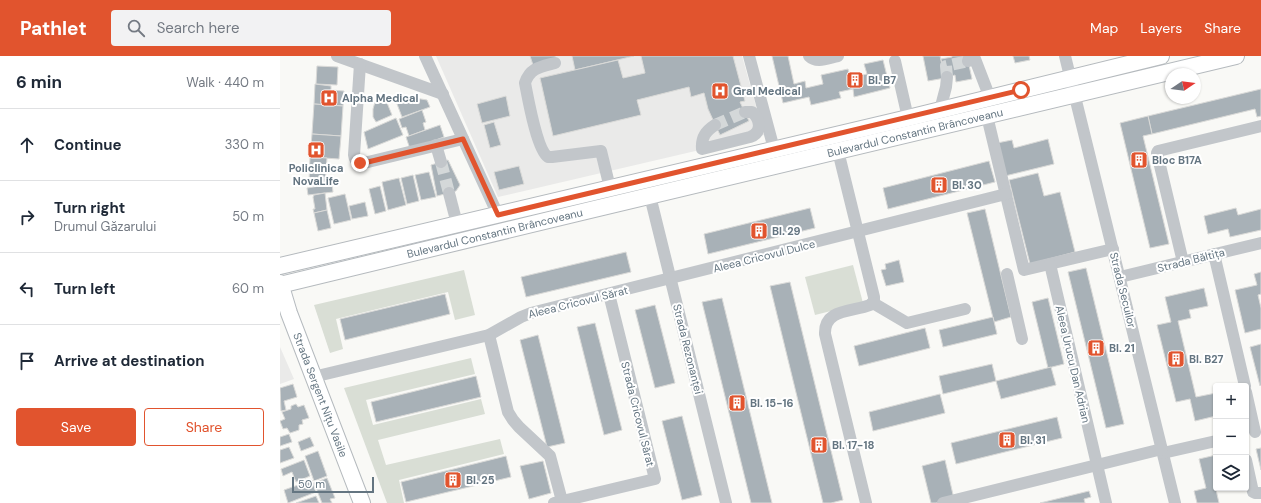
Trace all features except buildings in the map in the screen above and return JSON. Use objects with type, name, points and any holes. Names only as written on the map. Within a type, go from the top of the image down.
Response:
[{"type":"main road","name":"Bulevardul Constantin Brâncoveanu","points":[[280,266],[908,118],[1161,56]]},
{"type":"main road","name":"Bulevardul Constantin Brâncoveanu","points":[[280,284],[1236,56]]},
{"type":"main road","points":[[706,166],[710,181]]},
{"type":"main road","name":"Strada Sergent Nițu Vasile","points":[[280,284],[289,313],[362,503]]},
{"type":"street","points":[[337,56],[443,94]]},
{"type":"street","points":[[425,56],[498,215]]},
{"type":"street","points":[[749,56],[774,149]]},
{"type":"street","points":[[809,56],[813,60],[838,56]]},
{"type":"street","name":"Strada Secuilor","points":[[1065,56],[1175,503]]},
{"type":"street","points":[[968,60],[975,59],[990,98]]},
{"type":"street","points":[[895,61],[908,118]]},
{"type":"street","points":[[555,63],[539,67],[532,71],[525,83],[537,137],[542,152],[548,157],[552,157],[601,150],[610,188]]},
{"type":"street","points":[[360,64],[354,155],[356,160],[360,163],[463,139]]},
{"type":"street","points":[[940,110],[946,87],[946,77]]},
{"type":"street","points":[[702,149],[750,138],[756,134],[759,130],[759,126],[756,117],[752,112],[745,112]]},
{"type":"street","points":[[987,116],[1024,270],[1113,249]]},
{"type":"street","points":[[706,166],[702,142],[704,135],[715,125]]},
{"type":"street","points":[[1183,262],[1157,153],[1158,151],[1261,126]]},
{"type":"street","points":[[436,145],[441,162]]},
{"type":"street","points":[[838,151],[874,297],[873,303],[867,307],[834,315],[827,322],[825,328],[828,348],[866,503]]},
{"type":"street","points":[[449,192],[457,224]]},
{"type":"street","name":"Aleea Cricovul Dulce","points":[[671,279],[1006,194]]},
{"type":"street","name":"Strada Rezonanței","points":[[650,196],[726,503]]},
{"type":"street","name":"Strada Băltița","points":[[1120,277],[1261,243]]},
{"type":"street","points":[[1214,254],[1244,383]]},
{"type":"street","name":"Aleea Urucu Dan Adrian","points":[[1050,264],[1106,503]]},
{"type":"street","points":[[1007,274],[1022,339]]},
{"type":"street","name":"Aleea Cricovul Sărat","points":[[313,377],[489,335],[521,317],[671,279]]},
{"type":"street","name":"Strada Cricovul Sărat","points":[[558,502],[655,479],[609,294]]},
{"type":"street","points":[[873,303],[907,323],[965,309]]},
{"type":"street","points":[[489,335],[508,412],[519,427],[550,456],[558,502]]},
{"type":"street","points":[[1249,407],[1254,432]]},
{"type":"street","points":[[944,503],[1097,465],[1213,442]]},
{"type":"street","points":[[1249,474],[1253,492],[1255,494],[1261,493]]},
{"type":"shaded area","points":[[436,56],[742,56],[764,135],[498,197]]},
{"type":"shaded area","points":[[853,265],[863,303],[815,315],[805,277]]},
{"type":"shaded area","points":[[464,270],[475,315],[455,320],[448,292],[336,319],[343,349],[330,353],[314,305]]},
{"type":"shaded area","points":[[280,347],[294,379],[280,384]]},
{"type":"shaded area","points":[[471,358],[475,374],[366,400],[373,425],[481,399],[485,414],[378,440],[386,465],[500,439],[504,454],[399,480],[404,503],[387,503],[344,388]]},
{"type":"tunnel","points":[[947,77],[946,66],[968,61]]},
{"type":"tunnel","points":[[715,125],[745,112]]},
{"type":"tunnel","points":[[441,162],[449,193]]},
{"type":"place","name":"Bl. B7","points":[[855,80]]},
{"type":"place","name":"Gral Medical","points":[[720,91]]},
{"type":"place","name":"Alpha Medical","points":[[329,98]]},
{"type":"place","name":"Policlinica NovaLife","points":[[316,150]]},
{"type":"place","name":"Bloc B17A","points":[[1139,160]]},
{"type":"place","name":"Bl. 30","points":[[939,185]]},
{"type":"place","name":"Bl. 29","points":[[759,231]]},
{"type":"place","name":"Bl. 21","points":[[1096,348]]},
{"type":"place","name":"Bl. B27","points":[[1176,359]]},
{"type":"place","name":"Bl. 15-16","points":[[737,403]]},
{"type":"place","name":"Bl. 31","points":[[1007,440]]},
{"type":"place","name":"Bl. 17-18","points":[[819,445]]},
{"type":"place","name":"Bl. 25","points":[[453,480]]},
{"type":"route","points":[[360,163],[463,139],[498,215],[1021,90]]}]
